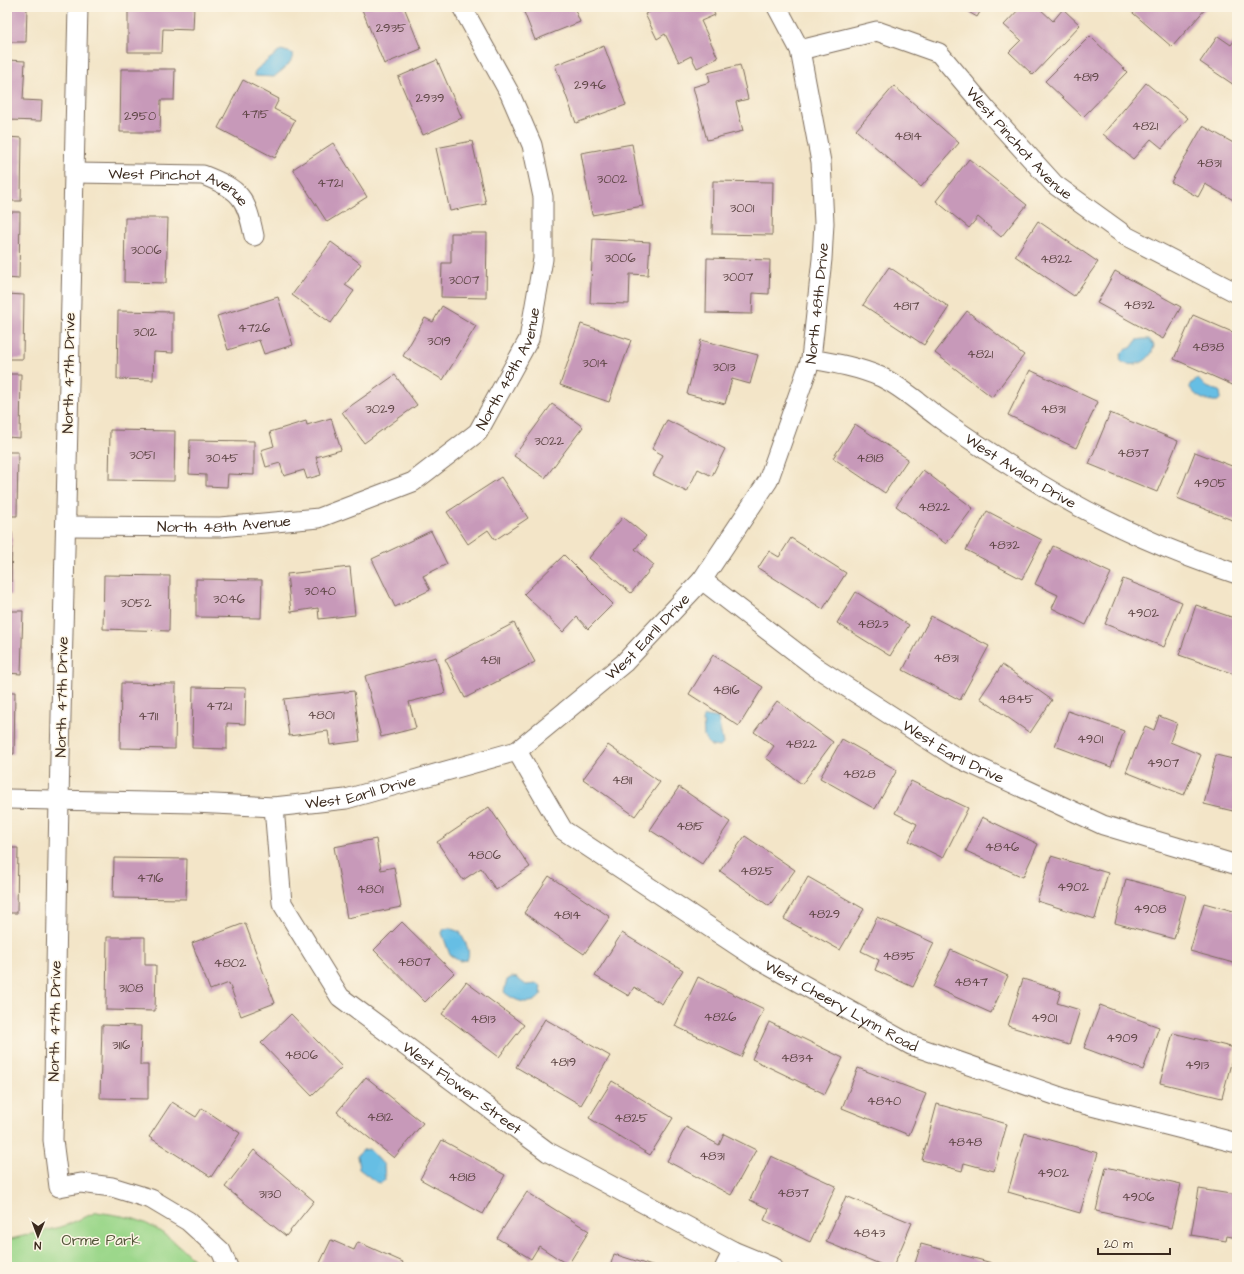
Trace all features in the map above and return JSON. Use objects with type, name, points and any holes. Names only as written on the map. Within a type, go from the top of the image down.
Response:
[{"type":"street","name":"North 47th Drive","points":[[78,7],[59,799],[53,1140],[59,1187],[81,1183],[112,1187],[152,1199],[188,1221],[221,1251],[228,1267]]},
{"type":"street","name":"North 48th Avenue","points":[[66,526],[220,527],[319,518],[413,482],[478,432],[528,339],[543,259],[543,197],[529,137],[510,94],[462,7]]},
{"type":"street","name":"North 48th Drive","points":[[702,580],[768,481],[811,359],[822,259],[824,223],[821,162],[800,50],[777,7]]},
{"type":"street","name":"West Pinchot Avenue","points":[[800,50],[877,31],[939,53],[987,110],[1054,184],[1126,236],[1237,293]]},
{"type":"street","name":"West Pinchot Avenue","points":[[74,173],[204,175],[223,183],[241,195],[249,213],[254,236]]},
{"type":"street","name":"West Avalon Drive","points":[[811,359],[859,368],[881,378],[901,389],[939,418],[1011,466],[1073,504],[1146,539],[1237,574]]},
{"type":"street","name":"West Earll Drive","points":[[7,799],[59,799],[274,807],[346,799],[517,751],[624,663],[702,580],[814,666],[954,756],[1103,825],[1237,865]]},
{"type":"street","name":"West Cheery Lynn Road","points":[[517,751],[563,830],[759,960],[911,1044],[1072,1101],[1237,1143]]},
{"type":"street","name":"West Flower Street","points":[[274,807],[282,903],[340,997],[548,1152],[734,1251],[772,1267]]},
{"type":"street","points":[[724,1267],[734,1251]]},
{"type":"green space","name":"Orme Park","points":[[97,1212],[118,1215],[141,1221],[160,1231],[186,1252],[200,1267],[7,1267],[7,1240],[64,1226]]},
{"type":"water","points":[[281,50],[292,53],[291,60],[287,66],[274,77],[255,76],[254,73],[257,69]]},
{"type":"water","points":[[1149,339],[1154,345],[1153,350],[1147,359],[1143,362],[1133,364],[1123,363],[1120,360],[1123,351],[1131,348],[1137,340]]},
{"type":"water","points":[[1198,379],[1206,387],[1220,391],[1221,398],[1218,401],[1202,399],[1190,388],[1190,384]]},
{"type":"water","points":[[707,716],[718,718],[723,744],[720,747],[711,746],[704,737],[703,717]]},
{"type":"water","points":[[449,928],[460,932],[469,953],[467,960],[459,961],[450,955],[442,933],[444,929]]},
{"type":"water","points":[[512,977],[517,978],[526,985],[540,985],[542,993],[534,1001],[529,1002],[524,1002],[513,998],[504,992],[507,980]]},
{"type":"water","points":[[369,1149],[384,1165],[385,1180],[381,1183],[376,1182],[359,1169],[357,1156],[363,1150]]},
{"type":"building","points":[[7,7],[27,7],[26,42],[7,42]]},
{"type":"building","points":[[128,7],[194,7],[193,30],[163,29],[162,52],[128,52]]},
{"type":"building","points":[[361,7],[404,7],[421,49],[384,64]]},
{"type":"building","points":[[522,7],[574,7],[580,22],[535,40]]},
{"type":"building","points":[[661,7],[711,7],[715,15],[701,21],[718,58],[697,68],[691,56],[679,62],[665,34],[657,39],[645,14]]},
{"type":"building","points":[[960,7],[983,7],[977,17]]},
{"type":"building","points":[[1021,7],[1038,7],[1053,21],[1063,9],[1080,25],[1033,75],[1009,52],[1021,40],[1004,25]]},
{"type":"building","points":[[1126,7],[1207,7],[1172,47]]},
{"type":"building","points":[[1090,36],[1127,72],[1083,117],[1045,81]]},
{"type":"building","points":[[1218,36],[1231,45],[1237,37],[1237,87],[1200,62]]},
{"type":"building","points":[[604,46],[626,105],[576,123],[555,65]]},
{"type":"building","points":[[7,60],[25,61],[23,100],[42,101],[41,121],[7,120]]},
{"type":"building","points":[[437,60],[462,118],[423,135],[398,77]]},
{"type":"building","points":[[740,65],[748,99],[736,102],[743,131],[707,140],[693,87],[710,82],[708,73]]},
{"type":"building","points":[[121,69],[175,69],[174,100],[161,100],[160,132],[120,132]]},
{"type":"building","points":[[243,80],[279,99],[274,109],[295,120],[275,158],[218,128]]},
{"type":"building","points":[[1146,83],[1188,118],[1162,148],[1151,139],[1133,159],[1103,134]]},
{"type":"building","points":[[894,86],[959,143],[921,187],[856,130]]},
{"type":"building","points":[[1203,126],[1237,145],[1237,202],[1205,184],[1198,197],[1171,182]]},
{"type":"building","points":[[7,137],[22,138],[21,201],[7,201]]},
{"type":"building","points":[[472,141],[486,204],[450,211],[436,148]]},
{"type":"building","points":[[333,143],[367,197],[327,222],[293,169]]},
{"type":"building","points":[[632,144],[643,206],[592,215],[581,153]]},
{"type":"building","points":[[969,159],[1027,205],[1001,237],[978,217],[969,228],[936,201]]},
{"type":"building","points":[[713,181],[773,182],[772,235],[712,234]]},
{"type":"building","points":[[7,212],[20,212],[19,279],[7,278]]},
{"type":"building","points":[[125,218],[168,218],[166,283],[124,282]]},
{"type":"building","points":[[1038,221],[1098,262],[1074,296],[1015,256]]},
{"type":"building","points":[[451,233],[487,233],[486,298],[441,297],[442,263],[451,263]]},
{"type":"building","points":[[593,239],[650,242],[648,275],[630,274],[629,304],[590,303]]},
{"type":"building","points":[[331,242],[361,264],[345,285],[354,291],[331,323],[292,295]]},
{"type":"building","points":[[707,258],[770,260],[769,294],[753,293],[752,314],[706,313]]},
{"type":"building","points":[[889,267],[949,307],[924,345],[863,305]]},
{"type":"building","points":[[1115,271],[1181,307],[1163,339],[1097,303]]},
{"type":"building","points":[[7,294],[24,295],[23,359],[7,359]]},
{"type":"building","points":[[278,297],[293,345],[264,354],[259,340],[228,350],[217,316]]},
{"type":"building","points":[[442,306],[476,326],[443,380],[403,356],[425,318],[433,322]]},
{"type":"building","points":[[118,311],[173,312],[173,353],[154,352],[153,380],[117,379]]},
{"type":"building","points":[[967,311],[1024,355],[992,397],[935,353]]},
{"type":"building","points":[[1193,315],[1237,334],[1237,387],[1174,359]]},
{"type":"building","points":[[581,324],[631,340],[609,402],[560,385]]},
{"type":"building","points":[[701,340],[758,355],[750,384],[732,379],[725,404],[687,394]]},
{"type":"building","points":[[1030,370],[1098,402],[1076,448],[1008,415]]},
{"type":"building","points":[[7,374],[21,374],[20,438],[7,437]]},
{"type":"building","points":[[395,375],[417,405],[364,443],[342,412]]},
{"type":"building","points":[[552,404],[583,427],[545,478],[514,456]]},
{"type":"building","points":[[1110,413],[1178,441],[1157,492],[1089,464]]},
{"type":"building","points":[[331,418],[341,450],[316,457],[321,475],[307,479],[304,470],[284,476],[280,463],[266,467],[261,450],[274,446],[270,432],[306,421],[307,425]]},
{"type":"building","points":[[667,420],[725,449],[712,476],[698,469],[687,492],[653,475],[663,455],[652,449]]},
{"type":"building","points":[[855,424],[908,459],[885,493],[833,458]]},
{"type":"building","points":[[110,430],[175,431],[174,481],[109,480]]},
{"type":"building","points":[[190,440],[254,441],[254,475],[228,474],[227,487],[206,486],[206,475],[189,474]]},
{"type":"building","points":[[7,452],[18,452],[17,516],[7,516]]},
{"type":"building","points":[[1195,452],[1237,468],[1237,522],[1177,498]]},
{"type":"building","points":[[923,470],[973,508],[946,544],[896,506]]},
{"type":"building","points":[[501,477],[528,518],[495,540],[488,530],[468,544],[447,512]]},
{"type":"building","points":[[987,511],[1042,540],[1022,579],[966,550]]},
{"type":"building","points":[[623,517],[646,536],[635,549],[654,565],[631,593],[589,558]]},
{"type":"building","points":[[431,531],[447,564],[423,576],[430,590],[395,607],[372,559]]},
{"type":"building","points":[[7,532],[12,532],[11,595],[7,595]]},
{"type":"building","points":[[791,538],[846,573],[823,609],[758,568],[769,551],[779,557]]},
{"type":"building","points":[[1053,546],[1111,573],[1086,625],[1052,608],[1058,595],[1035,584]]},
{"type":"building","points":[[564,555],[613,604],[588,629],[577,617],[563,632],[524,594]]},
{"type":"building","points":[[350,567],[355,615],[319,619],[318,608],[291,612],[287,574]]},
{"type":"building","points":[[104,575],[170,576],[169,631],[103,629]]},
{"type":"building","points":[[196,579],[262,580],[261,618],[196,617]]},
{"type":"building","points":[[1123,579],[1182,602],[1164,647],[1105,624]]},
{"type":"building","points":[[856,592],[909,625],[890,656],[837,623]]},
{"type":"building","points":[[1196,605],[1237,619],[1237,675],[1179,655]]},
{"type":"building","points":[[7,611],[23,611],[21,674],[7,673]]},
{"type":"building","points":[[931,616],[989,646],[960,700],[903,670]]},
{"type":"building","points":[[514,623],[535,662],[465,698],[445,659]]},
{"type":"building","points":[[713,655],[763,687],[739,726],[689,694]]},
{"type":"building","points":[[436,657],[445,693],[409,702],[416,728],[381,737],[365,676]]},
{"type":"building","points":[[1002,665],[1052,700],[1030,733],[980,698]]},
{"type":"building","points":[[121,683],[176,684],[175,749],[120,748]]},
{"type":"building","points":[[193,687],[246,688],[245,724],[227,723],[227,749],[192,748]]},
{"type":"building","points":[[354,691],[360,741],[330,745],[328,731],[289,736],[284,699]]},
{"type":"building","points":[[7,692],[15,692],[14,754],[7,754]]},
{"type":"building","points":[[777,701],[833,742],[802,784],[766,758],[774,746],[754,732]]},
{"type":"building","points":[[1068,711],[1124,731],[1111,767],[1055,746]]},
{"type":"building","points":[[1159,716],[1177,723],[1170,742],[1201,755],[1184,795],[1126,772],[1145,726],[1154,730]]},
{"type":"building","points":[[842,739],[897,770],[875,809],[820,778]]},
{"type":"building","points":[[608,745],[660,782],[635,816],[583,779]]},
{"type":"building","points":[[1216,755],[1237,760],[1237,812],[1204,804]]},
{"type":"building","points":[[911,781],[968,808],[943,858],[909,841],[917,824],[895,813]]},
{"type":"building","points":[[679,787],[730,822],[702,864],[650,830]]},
{"type":"building","points":[[489,807],[530,867],[496,890],[481,868],[463,880],[437,842]]},
{"type":"building","points":[[982,817],[1038,844],[1023,877],[966,851]]},
{"type":"building","points":[[745,836],[795,870],[769,906],[720,871]]},
{"type":"building","points":[[376,839],[381,870],[394,867],[401,907],[347,918],[334,847]]},
{"type":"building","points":[[7,848],[18,848],[17,913],[7,913]]},
{"type":"building","points":[[1051,856],[1108,873],[1095,919],[1037,901]]},
{"type":"building","points":[[114,858],[187,859],[186,899],[113,898]]},
{"type":"building","points":[[549,876],[610,917],[584,954],[524,913]]},
{"type":"building","points":[[808,877],[864,909],[840,950],[784,919]]},
{"type":"building","points":[[1126,879],[1186,895],[1174,939],[1115,923]]},
{"type":"building","points":[[1204,903],[1237,912],[1237,964],[1190,951]]},
{"type":"building","points":[[877,917],[934,943],[913,987],[875,970],[879,960],[861,951]]},
{"type":"building","points":[[402,922],[454,973],[425,1002],[374,950]]},
{"type":"building","points":[[245,923],[275,1003],[241,1016],[229,983],[210,990],[192,943]]},
{"type":"building","points":[[622,933],[683,970],[662,1004],[634,987],[629,996],[595,976]]},
{"type":"building","points":[[107,937],[145,937],[145,965],[156,965],[155,1011],[106,1010]]},
{"type":"building","points":[[951,950],[1008,976],[991,1013],[933,987]]},
{"type":"building","points":[[698,977],[764,1009],[741,1057],[675,1026]]},
{"type":"building","points":[[1023,979],[1061,991],[1057,1003],[1080,1010],[1069,1045],[1008,1026]]},
{"type":"building","points":[[466,982],[524,1025],[499,1057],[442,1014]]},
{"type":"building","points":[[7,1000],[9,1000],[8,1020],[7,1020]]},
{"type":"building","points":[[1100,1005],[1159,1027],[1143,1070],[1084,1048]]},
{"type":"building","points":[[291,1014],[342,1067],[312,1096],[261,1043]]},
{"type":"building","points":[[545,1019],[610,1056],[581,1105],[516,1067]]},
{"type":"building","points":[[769,1022],[843,1058],[825,1094],[752,1059]]},
{"type":"building","points":[[102,1025],[141,1026],[140,1065],[148,1065],[148,1099],[100,1098]]},
{"type":"building","points":[[1173,1033],[1235,1048],[1222,1098],[1160,1083]]},
{"type":"building","points":[[858,1068],[926,1094],[909,1135],[842,1108]]},
{"type":"building","points":[[366,1077],[423,1123],[394,1158],[337,1112]]},
{"type":"building","points":[[612,1081],[673,1118],[650,1155],[589,1118]]},
{"type":"building","points":[[172,1102],[196,1117],[202,1108],[240,1133],[211,1177],[149,1137]]},
{"type":"building","points":[[937,1104],[1007,1124],[994,1171],[964,1163],[962,1171],[922,1160]]},
{"type":"building","points":[[686,1127],[719,1145],[724,1134],[756,1150],[731,1195],[667,1161]]},
{"type":"building","points":[[1025,1133],[1098,1153],[1080,1213],[1008,1192]]},
{"type":"building","points":[[442,1140],[505,1175],[483,1214],[420,1179]]},
{"type":"building","points":[[254,1150],[314,1201],[286,1236],[225,1187]]},
{"type":"building","points":[[771,1156],[836,1186],[810,1242],[764,1220],[769,1209],[750,1200]]},
{"type":"building","points":[[1106,1167],[1181,1184],[1171,1228],[1096,1211]]},
{"type":"building","points":[[1199,1189],[1237,1195],[1237,1238],[1227,1236],[1226,1241],[1191,1235]]},
{"type":"building","points":[[527,1192],[589,1231],[568,1265],[539,1246],[531,1259],[497,1238]]},
{"type":"building","points":[[846,1196],[912,1223],[893,1267],[887,1267],[826,1242]]},
{"type":"building","points":[[331,1240],[354,1250],[358,1242],[403,1262],[401,1267],[318,1267]]},
{"type":"building","points":[[921,1244],[992,1263],[991,1267],[914,1267]]},
{"type":"building","points":[[614,1254],[655,1267],[610,1267]]}]
